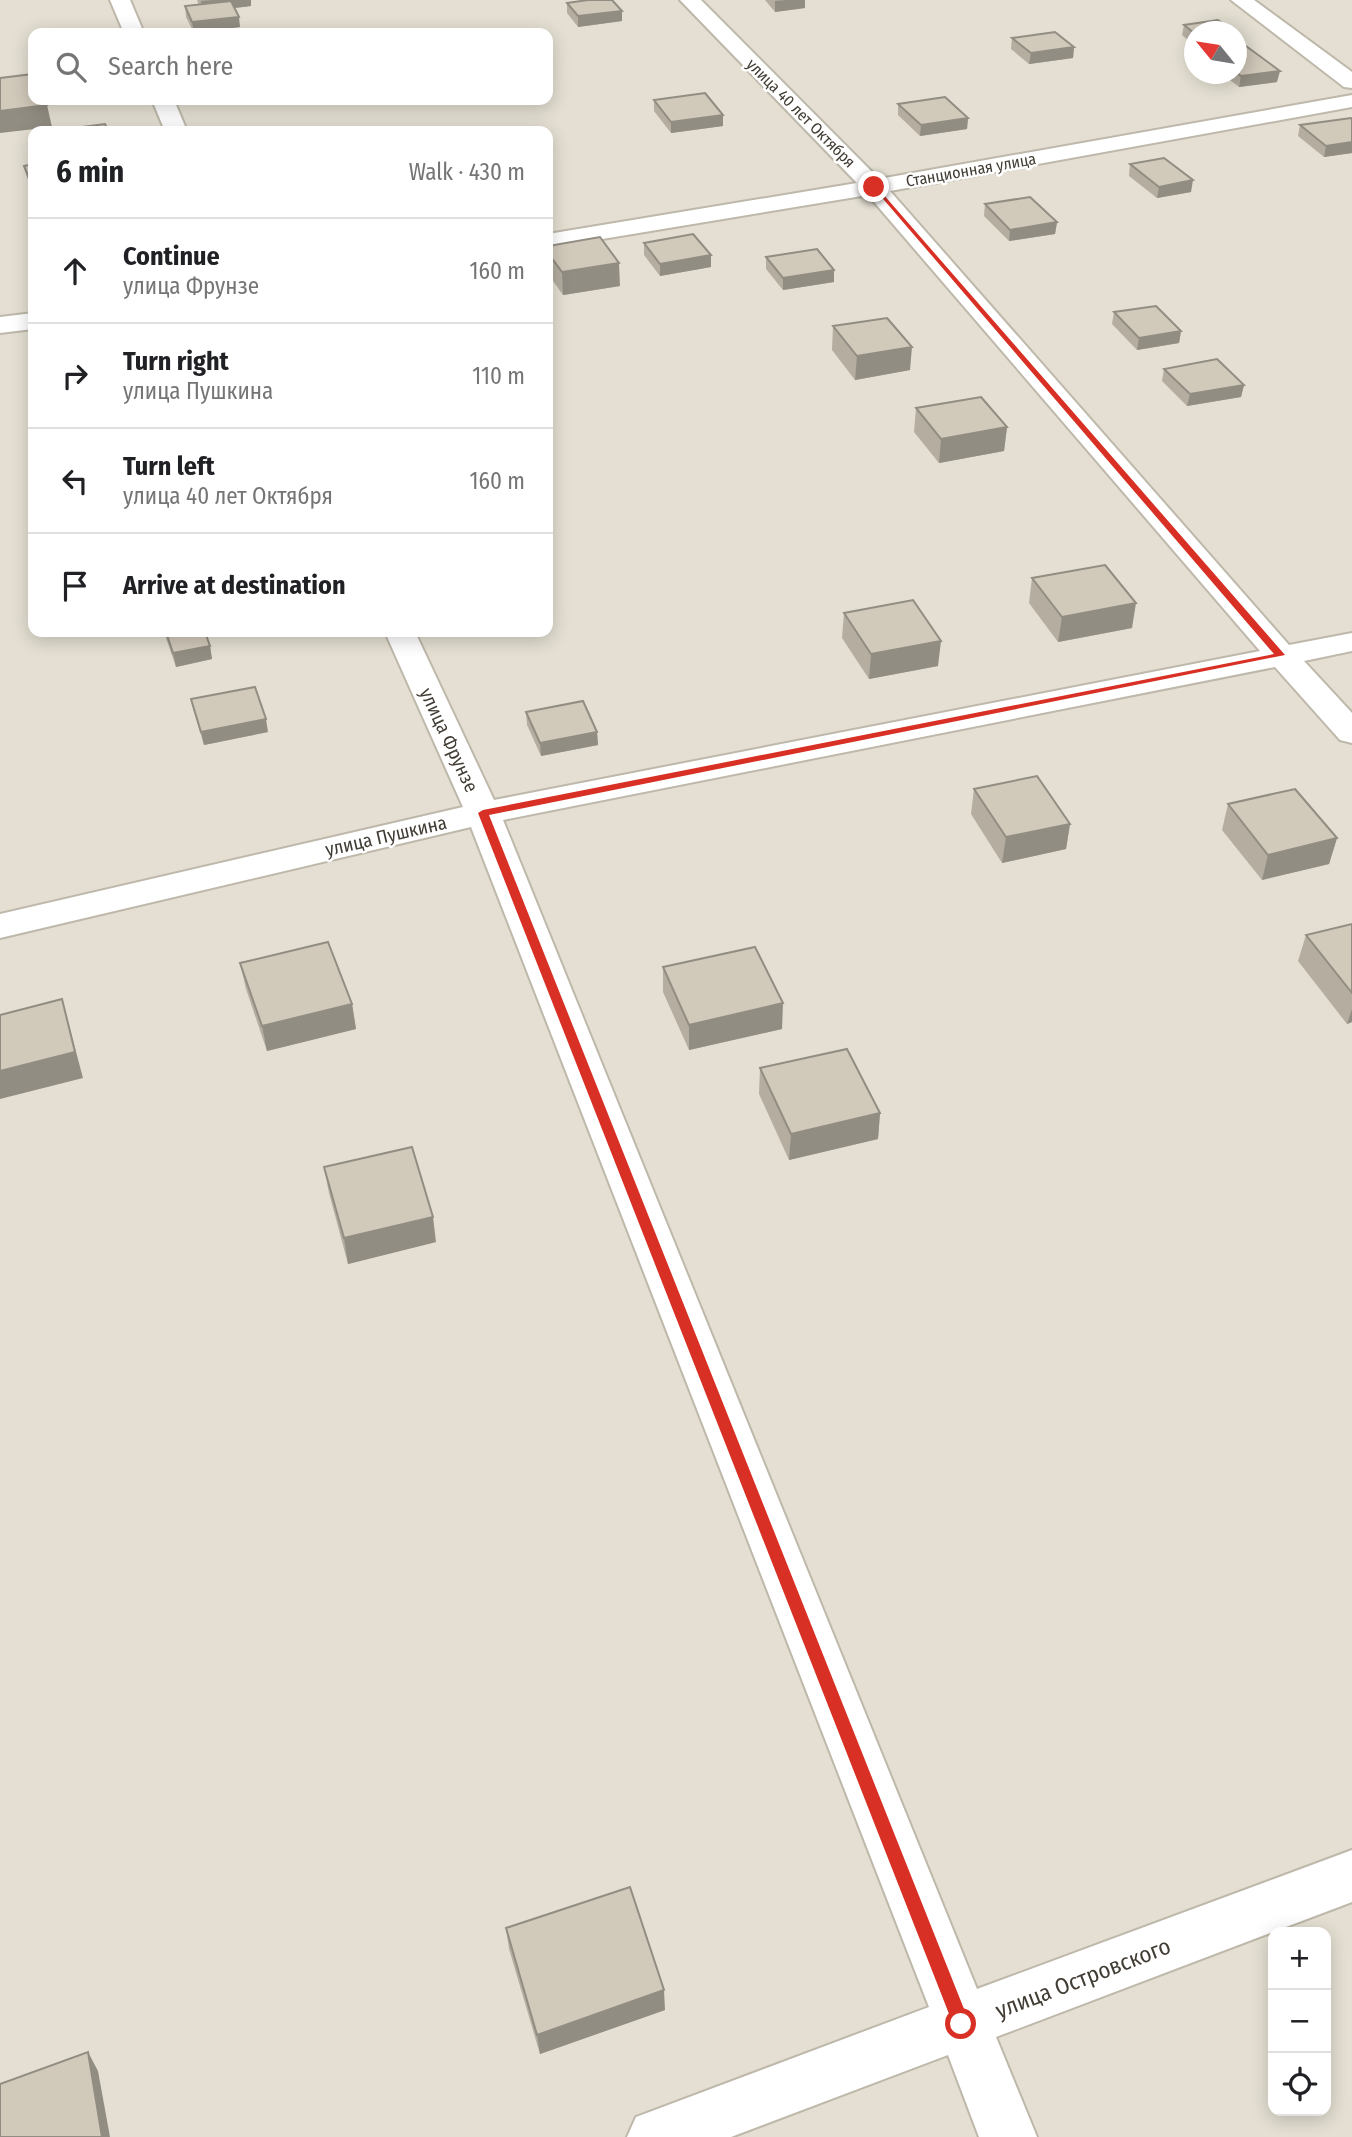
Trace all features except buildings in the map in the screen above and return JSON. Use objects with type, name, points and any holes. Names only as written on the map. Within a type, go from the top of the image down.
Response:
[{"type":"street","points":[[120,0],[132,28]]},
{"type":"street","name":"улица 40 лет Октября","points":[[690,0],[874,187],[1352,733]]},
{"type":"street","points":[[1241,0],[1352,82]]},
{"type":"street","name":"Станционная улица","points":[[553,240],[874,187],[1352,101]]},
{"type":"street","points":[[165,105],[174,126]]},
{"type":"street","points":[[0,325],[28,322]]},
{"type":"street","name":"улица Фрунзе","points":[[402,637],[483,813],[1008,2137]]},
{"type":"street","name":"улица Пушкина","points":[[0,926],[483,813],[1352,642]]},
{"type":"street","name":"улица Островского","points":[[656,2137],[1352,1876]]},
{"type":"shaded area","points":[[0,0],[1352,0],[1352,2137],[0,2137]]},
{"type":"route","points":[[874,187],[1281,655],[483,813],[961,2024]]}]
